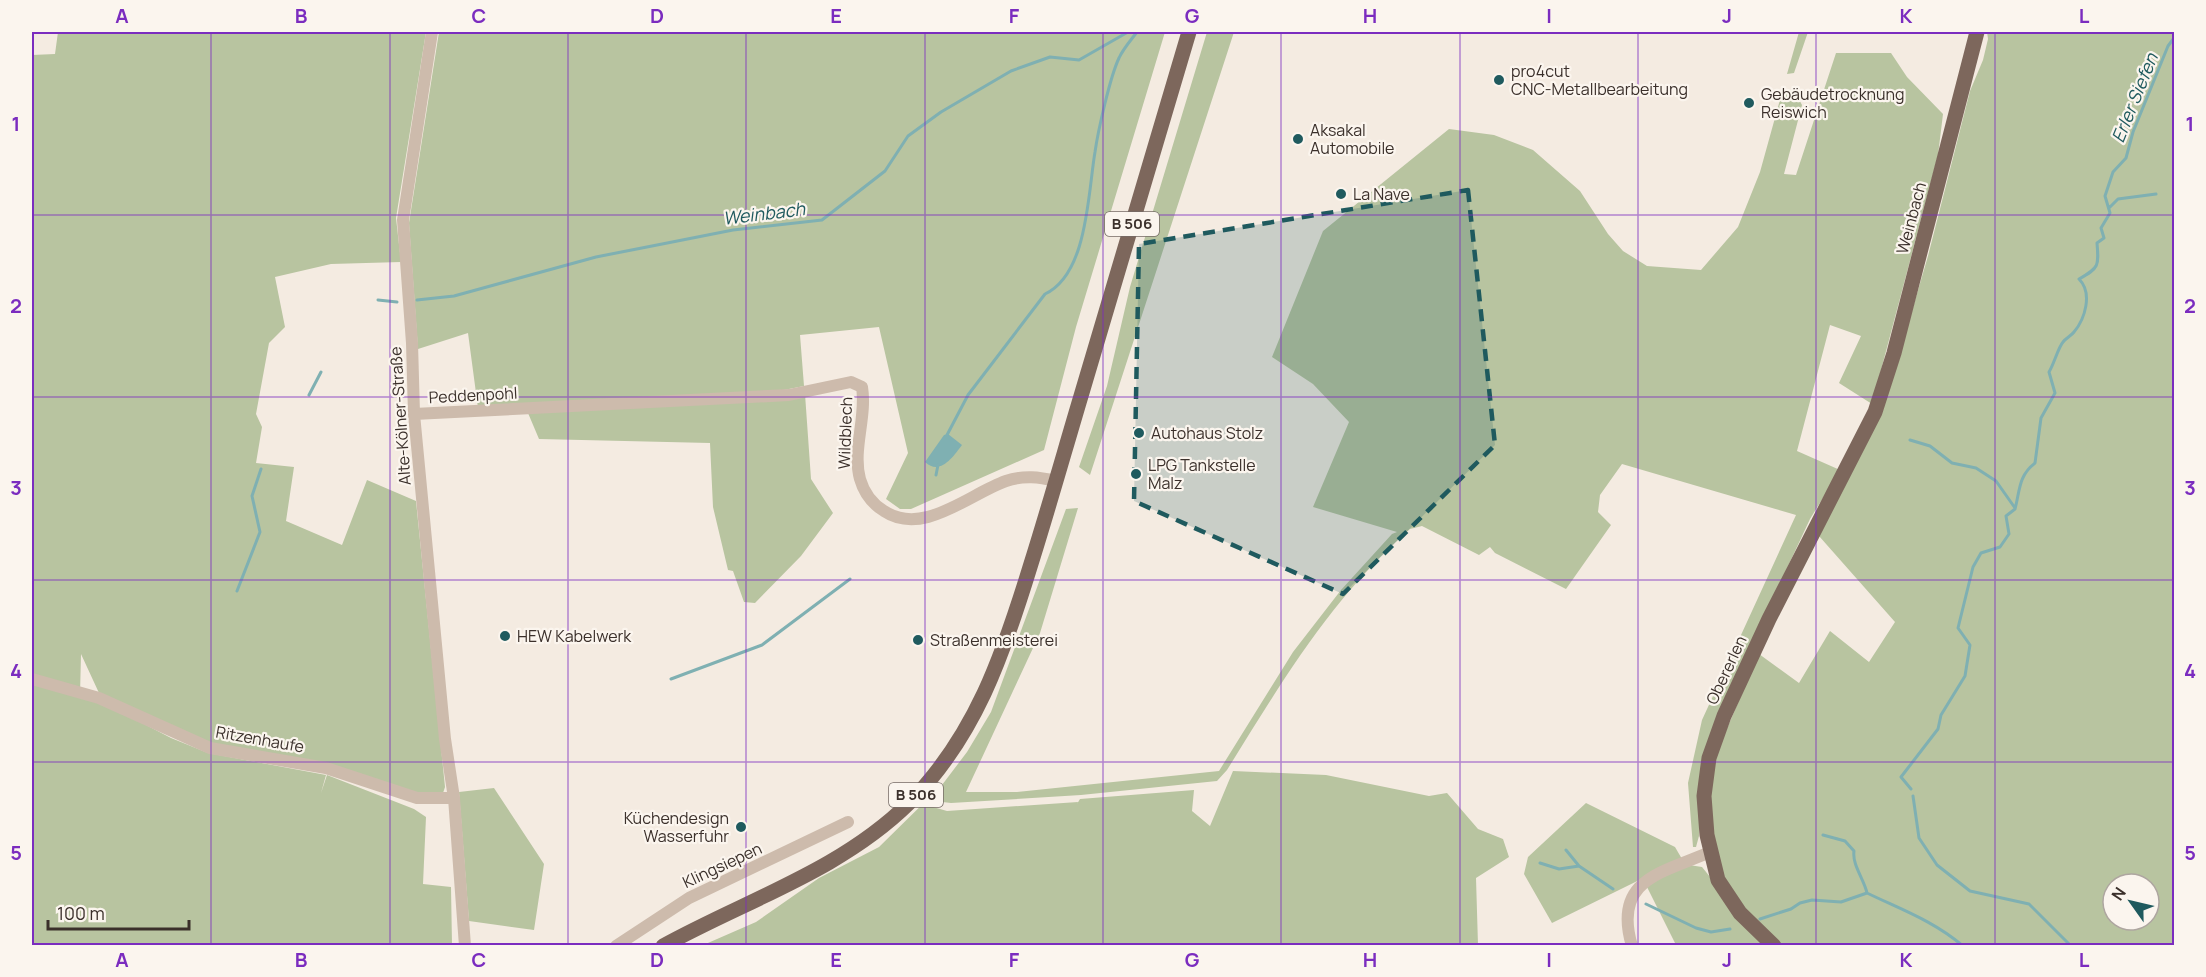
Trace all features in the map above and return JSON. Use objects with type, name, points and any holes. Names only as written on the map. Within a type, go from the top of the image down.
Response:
[{"type":"main road","name":"B 506","points":[[663,945],[800,878],[850,850],[883,826],[931,778],[968,727],[992,682],[1009,635],[1189,32]]},
{"type":"main road","name":"Weinbach","points":[[1875,412],[1900,330],[1977,32]]},
{"type":"main road","name":"Obererlen","points":[[1774,945],[1740,913],[1718,880],[1710,852],[1704,796],[1709,758],[1724,716],[1790,577],[1875,412]]},
{"type":"street","name":"Alte-Kölner-Straße","points":[[432,32],[403,220],[412,343],[414,414],[445,739],[454,798]]},
{"type":"street","name":"Wildblech","points":[[533,408],[789,395],[851,382],[862,387],[864,402],[859,476],[874,505],[888,514],[903,520],[933,516],[1007,481],[1037,476],[1056,481]]},
{"type":"street","name":"Peddenpohl","points":[[414,414],[533,408]]},
{"type":"street","name":"Ritzenhaufe","points":[[32,679],[99,698],[210,748],[326,768],[417,798],[454,798]]},
{"type":"street","points":[[454,798],[465,945]]},
{"type":"street","name":"Klingsiepen","points":[[616,945],[689,898],[848,822]]},
{"type":"street","points":[[1632,945],[1627,913],[1635,891],[1646,879],[1710,852]]},
{"type":"highlighted area","points":[[1468,190],[1495,445],[1343,594],[1134,501],[1139,244]]},
{"type":"green space","points":[[58,32],[426,32],[396,218],[401,262],[331,264],[275,277],[285,327],[269,343],[256,414],[262,427],[256,463],[294,467],[286,521],[342,545],[367,480],[416,501],[445,787],[442,796],[417,794],[212,744],[99,693],[81,654],[80,695],[98,700],[171,738],[208,753],[326,775],[321,793],[327,775],[414,809],[426,817],[423,884],[451,887],[452,945],[32,946],[32,55],[55,54]]},
{"type":"green space","points":[[439,32],[1165,32],[1076,327],[1044,450],[911,509],[900,509],[886,499],[908,453],[879,327],[800,335],[804,386],[779,391],[478,408],[468,333],[418,349],[409,223]]},
{"type":"green space","points":[[1207,32],[1234,32],[1090,475],[1079,467],[1107,386],[1130,287]]},
{"type":"green space","points":[[1799,32],[1808,32],[1794,73],[1787,74]]},
{"type":"green space","points":[[1987,32],[2032,34],[2174,32],[2174,945],[1779,945],[1763,931],[1721,879],[1708,799],[1713,761],[1759,654],[1799,683],[1830,631],[1869,662],[1895,622],[1819,536],[1895,369],[1928,256],[1970,91],[1983,60],[1988,39]]},
{"type":"green space","points":[[1836,53],[1891,53],[1907,77],[1943,114],[1938,155],[1872,404],[1839,383],[1861,336],[1830,325],[1797,451],[1840,470],[1810,519],[1719,714],[1700,794],[1699,836],[1696,847],[1693,847],[1688,783],[1702,720],[1796,515],[1622,464],[1600,495],[1598,512],[1611,525],[1566,589],[1495,553],[1490,547],[1479,555],[1422,526],[1410,529],[1382,555],[1332,612],[1288,673],[1227,770],[1217,781],[1081,795],[951,803],[934,801],[933,807],[947,811],[1078,802],[1077,804],[1080,799],[1194,790],[1192,811],[1210,826],[1233,771],[1326,775],[1429,796],[1447,793],[1478,829],[1503,839],[1509,857],[1476,878],[1478,945],[701,946],[756,922],[819,878],[879,847],[942,785],[967,752],[991,712],[1066,509],[1078,508],[1040,633],[966,792],[1017,792],[1219,771],[1293,652],[1341,590],[1392,534],[1397,532],[1313,507],[1349,422],[1313,384],[1272,357],[1323,231],[1449,129],[1494,135],[1533,150],[1580,191],[1608,234],[1623,251],[1647,266],[1701,270],[1738,227],[1760,172],[1783,89],[1796,94],[1802,105],[1784,174],[1796,175]]},
{"type":"green space","points":[[805,394],[811,479],[833,513],[801,556],[755,603],[744,602],[733,571],[728,570],[713,507],[710,443],[539,439],[528,413]]},
{"type":"green space","points":[[494,788],[544,864],[534,930],[469,921],[459,792]]},
{"type":"green space","points":[[1586,803],[1675,847],[1682,859],[1552,923],[1524,874],[1528,857]]},
{"type":"green space","points":[[1689,865],[1702,867],[1765,945],[1676,945],[1646,885]]},
{"type":"water","points":[[948,434],[962,445],[955,455],[941,466],[931,466],[925,462],[944,435]]},
{"type":"waterway","name":"Weinbach","points":[[417,300],[454,296],[596,257],[733,230],[822,220],[885,171],[908,136],[941,112],[1011,71],[1050,57],[1079,60],[1128,32]]},
{"type":"waterway","points":[[947,435],[968,395],[1045,294],[1059,284],[1070,269],[1084,230],[1097,143],[1108,91],[1119,58],[1137,32]]},
{"type":"waterway","name":"Erler Siefen","points":[[1911,789],[1901,777],[1938,729],[1941,715],[1965,676],[1970,645],[1958,628],[1973,567],[1981,553],[2000,547],[2009,534],[2006,516],[2015,509],[2025,473],[2035,463],[2041,418],[2055,393],[2049,372],[2061,345],[2078,327],[2086,306],[2086,291],[2079,279],[2096,266],[2097,243],[2104,238],[2101,228],[2110,213],[2105,196],[2113,172],[2126,158],[2133,132],[2168,46],[2174,38]]},
{"type":"waterway","points":[[2109,208],[2118,199],[2156,194]]},
{"type":"waterway","name":"Weinbach","points":[[378,300],[397,302]]},
{"type":"waterway","name":"Weinbach","points":[[309,395],[321,372]]},
{"type":"waterway","points":[[1910,440],[1930,446],[1952,463],[1976,468],[1996,481],[2015,508]]},
{"type":"waterway","points":[[936,475],[938,465]]},
{"type":"waterway","name":"Weinbach","points":[[237,591],[260,532],[252,496],[261,469]]},
{"type":"waterway","points":[[671,679],[762,645],[850,579]]},
{"type":"waterway","name":"Erler Siefen","points":[[1913,796],[1919,838],[1937,865],[1970,891],[2029,904],[2071,946]]},
{"type":"waterway","points":[[1823,835],[1845,841],[1854,851],[1855,862],[1867,893],[1929,922],[1963,946]]},
{"type":"waterway","points":[[1566,850],[1579,866],[1613,889]]},
{"type":"waterway","points":[[1540,863],[1559,869],[1579,866]]},
{"type":"waterway","points":[[1760,919],[1812,900],[1841,902],[1867,893]]},
{"type":"waterway","points":[[1646,904],[1696,928],[1711,932],[1730,929]]},
{"type":"place","name":"pro4cut CNC-Metallbearbeitung","points":[[1499,80]]},
{"type":"place","name":"Gebäudetrocknung Reiswich","points":[[1749,103]]},
{"type":"place","name":"Aksakal Automobile","points":[[1298,139]]},
{"type":"place","name":"La Nave","points":[[1341,194]]},
{"type":"place","name":"Autohaus Stolz","points":[[1139,433]]},
{"type":"place","name":"LPG Tankstelle Malz","points":[[1136,474]]},
{"type":"place","name":"HEW Kabelwerk","points":[[505,636]]},
{"type":"place","name":"Straßenmeisterei","points":[[918,640]]},
{"type":"place","name":"Küchendesign Wasserfuhr","points":[[741,827]]}]
